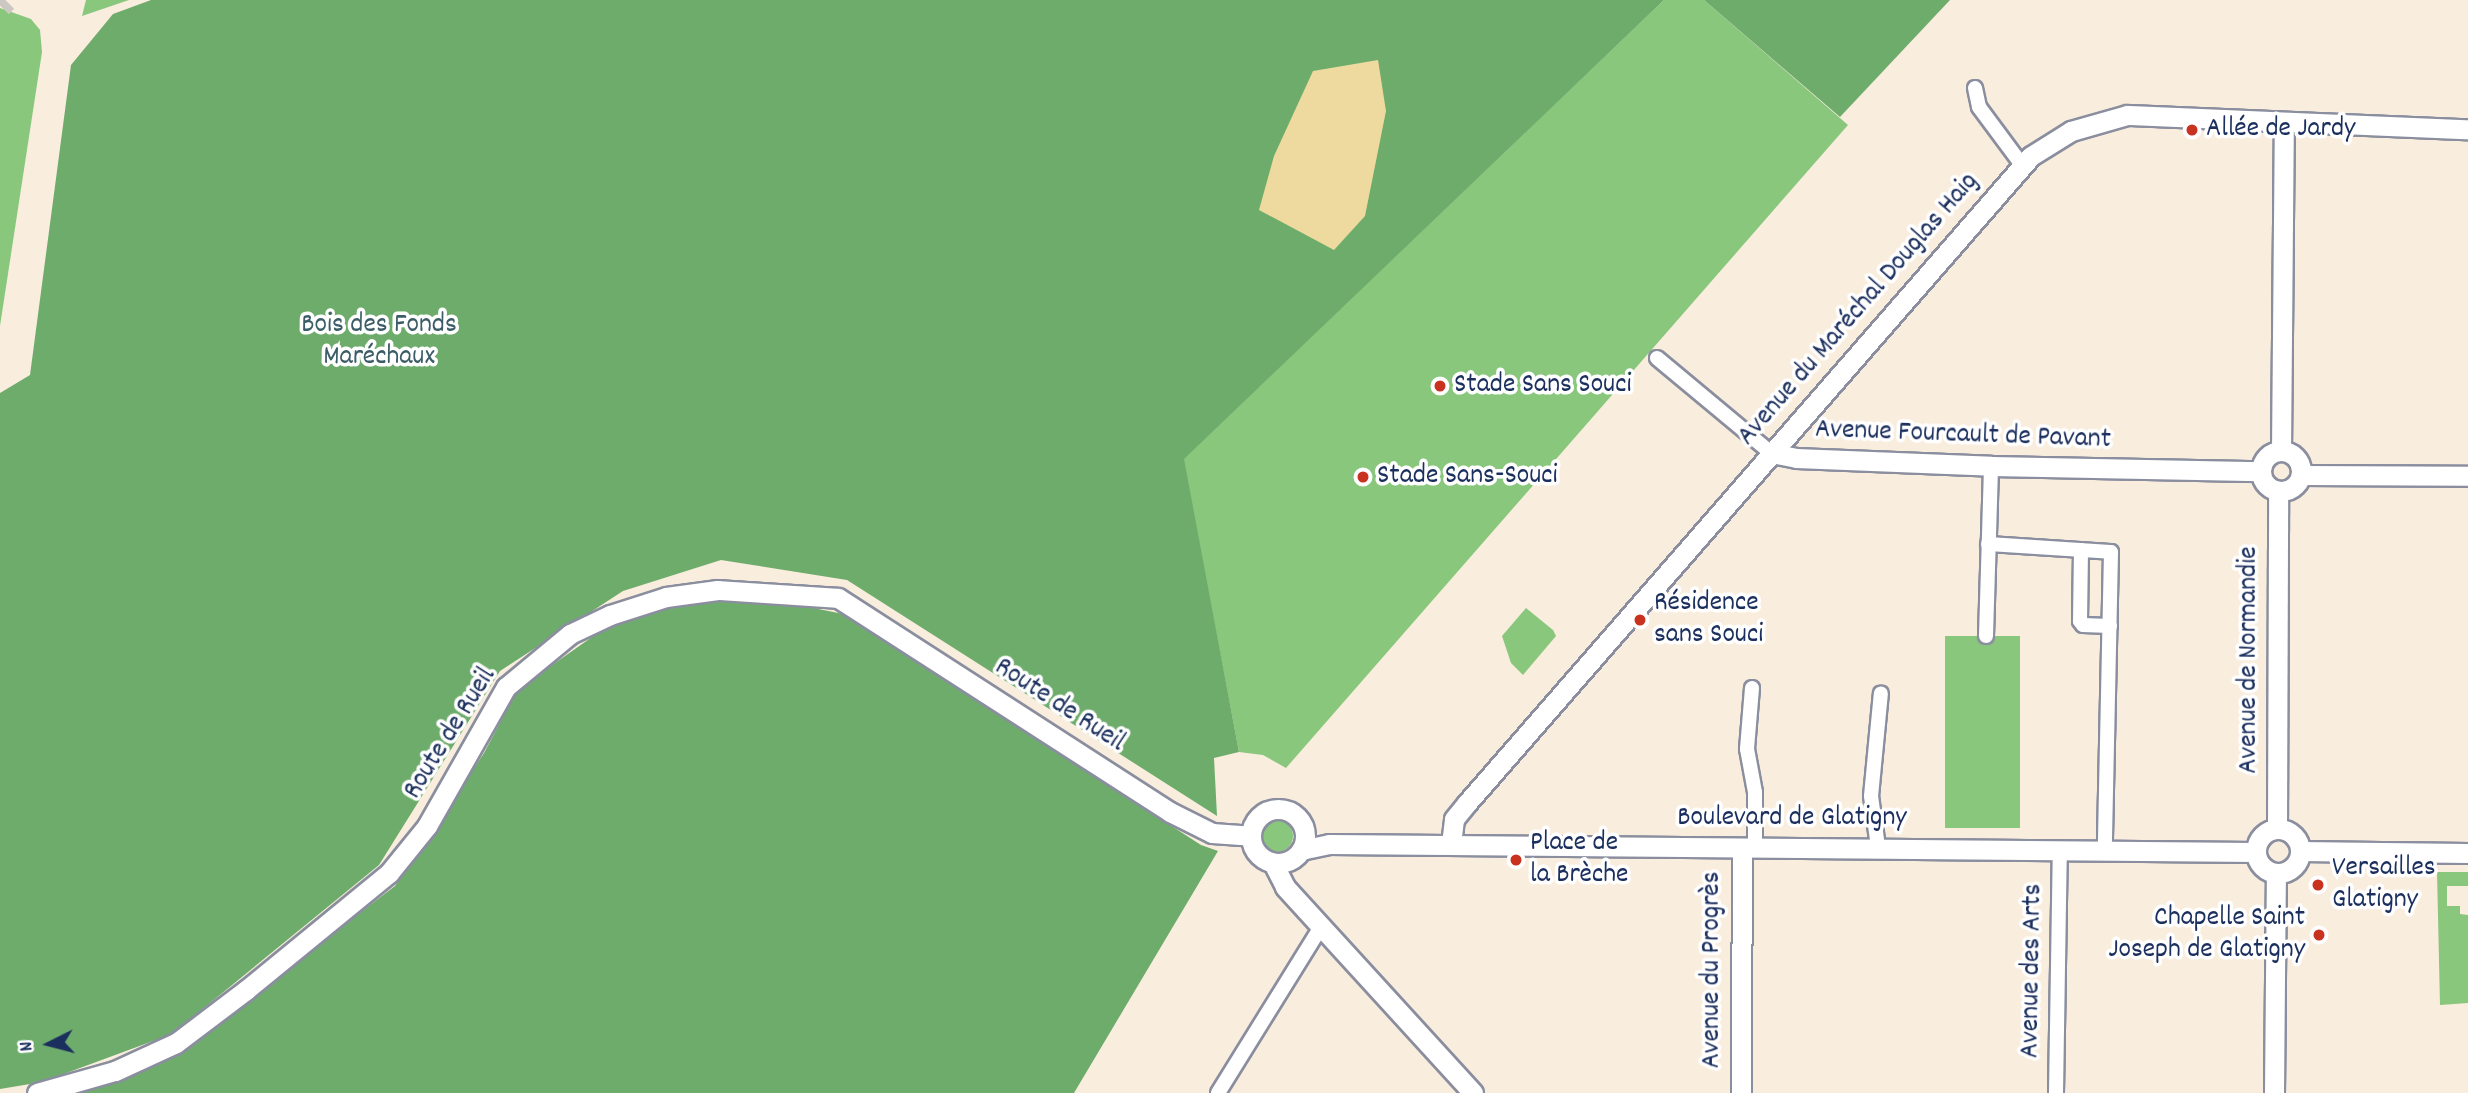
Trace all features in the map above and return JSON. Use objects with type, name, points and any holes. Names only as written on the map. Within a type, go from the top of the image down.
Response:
[{"type":"street","points":[[1975,88],[1979,107],[2022,165]]},
{"type":"street","name":"Avenue du Maréchal Douglas Haig","points":[[1451,845],[1454,819],[2031,156],[2071,131],[2127,115],[2468,129]]},
{"type":"street","points":[[2281,451],[2284,123]]},
{"type":"street","points":[[1657,358],[1771,453]]},
{"type":"street","points":[[2281,451],[2296,458],[2301,475],[2295,486],[2278,491],[2266,484],[2261,471],[2269,455],[2281,451]]},
{"type":"street","name":"Avenue Fourcault de Pavant","points":[[1771,453],[1796,458],[1991,466],[2261,471]]},
{"type":"street","points":[[1986,636],[1991,466]]},
{"type":"street","points":[[2301,475],[2468,476]]},
{"type":"street","name":"Avenue de Normandie","points":[[2277,828],[2278,491]]},
{"type":"street","points":[[1988,544],[2111,552],[2105,850]]},
{"type":"street","points":[[2081,550],[2080,621],[2083,625],[2110,626]]},
{"type":"street","name":"Route de Rueil","points":[[37,1093],[115,1071],[176,1043],[246,990],[389,873],[427,826],[506,687],[570,634],[610,615],[666,597],[718,590],[838,598],[1170,812],[1212,833],[1251,836]]},
{"type":"street","points":[[1749,847],[1755,792],[1747,749],[1752,688]]},
{"type":"street","points":[[1878,847],[1871,796],[1881,693]]},
{"type":"street","points":[[1293,894],[1304,830],[1293,814],[1275,810],[1258,818],[1251,836],[1257,854],[1273,863],[1285,887],[1473,1093]]},
{"type":"street","points":[[2277,828],[2296,838],[2300,851],[2290,870],[2276,873],[2264,869],[2255,852],[2259,839],[2277,828]]},
{"type":"street","name":"Boulevard de Glatigny","points":[[1304,830],[1329,844]]},
{"type":"street","name":"Boulevard de Glatigny","points":[[1298,854],[1329,844],[2255,852]]},
{"type":"street","name":"Avenue du Progrès","points":[[1741,1093],[1749,847]]},
{"type":"street","name":"Avenue des Arts","points":[[2056,1093],[2060,850]]},
{"type":"street","points":[[2300,851],[2468,853]]},
{"type":"street","points":[[1273,863],[1298,854]]},
{"type":"street","points":[[2274,1093],[2276,873]]},
{"type":"street","points":[[1218,1093],[1321,927]]},
{"type":"green space","points":[[86,0],[129,0],[82,16]]},
{"type":"green space","name":"Bois des Fonds Maréchaux","points":[[151,0],[1664,0],[1184,459],[1239,752],[1214,758],[1217,816],[847,580],[721,560],[623,591],[500,671],[379,865],[172,1034],[42,1082],[0,1089],[0,393],[30,375],[71,65],[113,14]]},
{"type":"green space","name":"Stade Sans Souci","points":[[1664,0],[1704,0],[1848,125],[1286,768],[1263,755],[1239,752],[1183,459]]},
{"type":"green space","points":[[1704,0],[1950,0],[1840,117]]},
{"type":"green space","points":[[0,8],[31,19],[40,30],[42,52],[0,326]]},
{"type":"green space","points":[[725,590],[843,614],[1201,845],[1218,851],[1074,1093],[68,1093],[181,1049],[395,886],[484,753],[518,689],[632,609]]},
{"type":"green space","points":[[1526,608],[1553,630],[1556,636],[1523,675],[1511,663],[1502,636]]},
{"type":"green space","points":[[1945,636],[2020,636],[2020,828],[1945,828]]},
{"type":"green space","points":[[1277,820],[1289,824],[1293,836],[1289,848],[1277,852],[1265,848],[1261,836],[1265,824]]},
{"type":"green space","points":[[2437,872],[2468,872],[2468,886],[2447,886],[2447,906],[2460,906],[2460,914],[2468,915],[2468,1003],[2440,1005]]},
{"type":"sand","points":[[1378,60],[1386,111],[1365,216],[1334,250],[1259,210],[1274,156],[1313,71]]},
{"type":"tunnel","points":[[0,6],[6,0]]},
{"type":"place","name":"Allée de Jardy","points":[[2192,130]]},
{"type":"place","name":"Stade Sans Souci","points":[[1440,386]]},
{"type":"place","name":"Stade Sans-Souci","points":[[1363,477]]},
{"type":"place","name":"Résidence sans Souci","points":[[1640,620]]},
{"type":"place","name":"Place de la Brèche","points":[[1516,860]]},
{"type":"place","name":"Versailles Glatigny","points":[[2318,885]]},
{"type":"place","name":"Chapelle Saint Joseph de Glatigny","points":[[2319,935]]}]
